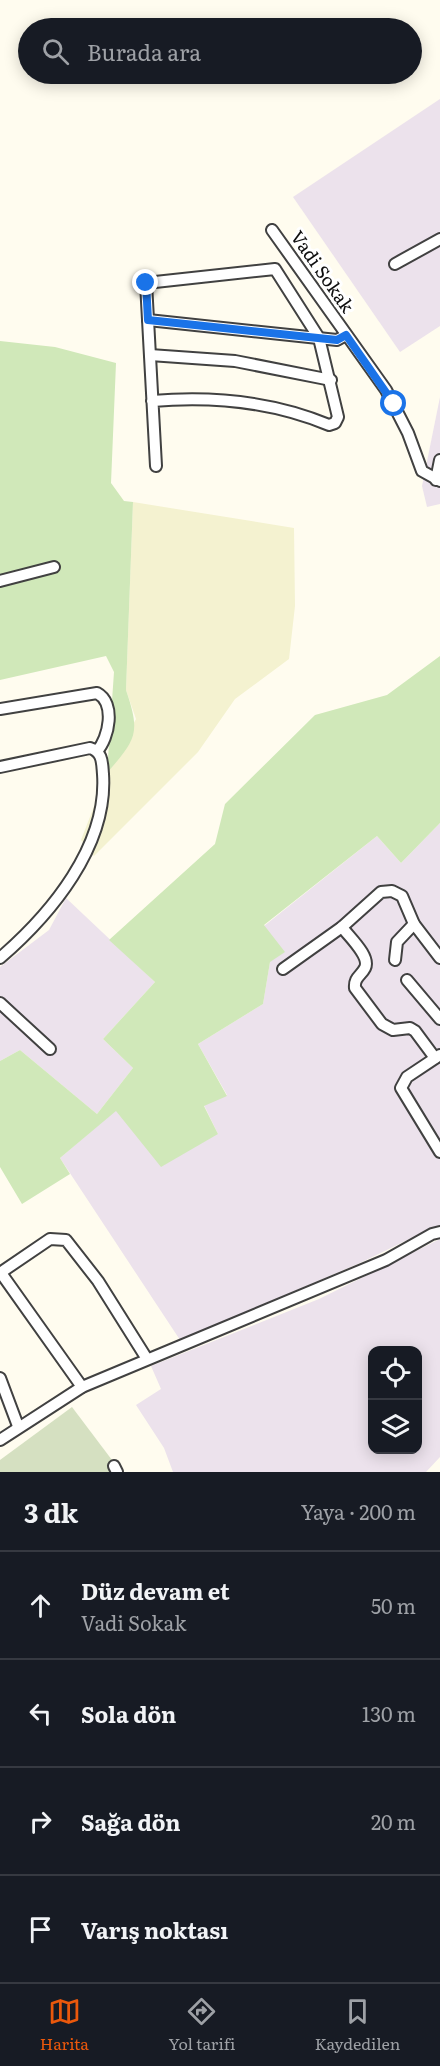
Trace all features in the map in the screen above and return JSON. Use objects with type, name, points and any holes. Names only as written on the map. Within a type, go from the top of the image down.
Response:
[{"type":"street","name":"Vadi Sokak","points":[[272,230],[394,404],[411,440],[419,467],[428,477],[438,480]]},
{"type":"street","points":[[395,264],[440,239]]},
{"type":"street","points":[[152,401],[194,399],[237,402],[282,411],[329,425],[335,423],[338,417],[331,380],[318,338],[274,269],[146,283],[152,401],[156,466]]},
{"type":"street","points":[[148,320],[337,340],[346,335]]},
{"type":"street","points":[[150,356],[235,361],[331,380]]},
{"type":"street","points":[[438,480],[440,460]]},
{"type":"street","points":[[0,581],[54,567]]},
{"type":"street","points":[[0,709],[97,693],[104,697],[108,707],[106,738],[97,751]]},
{"type":"street","points":[[0,767],[86,748],[97,751],[102,758],[102,800],[83,856],[66,888],[46,915],[0,958]]},
{"type":"street","points":[[283,969],[342,927],[381,892],[386,891],[402,896],[414,924],[440,958]]},
{"type":"street","points":[[395,960],[397,942],[414,924]]},
{"type":"street","points":[[342,927],[366,960],[366,967],[355,981],[355,988],[382,1024],[393,1030],[406,1028],[415,1031],[438,1056],[406,1077],[401,1092],[440,1152]]},
{"type":"street","points":[[407,980],[440,1019]]},
{"type":"street","points":[[0,1003],[50,1049]]},
{"type":"street","points":[[0,1440],[18,1426],[82,1387],[386,1260],[432,1234],[440,1232]]},
{"type":"street","points":[[82,1387],[0,1273],[50,1239],[61,1238],[71,1243],[147,1359]]},
{"type":"street","points":[[0,1378],[18,1426]]},
{"type":"shaded area","points":[[440,99],[440,326],[400,352],[293,197]]},
{"type":"shaded area","points":[[440,397],[440,504],[427,507],[422,486]]},
{"type":"shaded area","points":[[133,502],[294,528],[295,606],[289,659],[235,699],[198,752],[94,856],[81,840],[107,773],[136,719],[126,690]]},
{"type":"shaded area","points":[[440,823],[440,1227],[432,1228],[360,1263],[180,1340],[60,1158],[116,1110],[218,1134],[204,1105],[227,1095],[198,1044],[263,1004],[270,962],[264,926],[377,836],[401,863]]},
{"type":"shaded area","points":[[66,898],[155,982],[103,1039],[133,1068],[97,1114],[20,1050],[0,1061],[0,967],[49,930]]},
{"type":"shaded area","points":[[440,1239],[440,1457],[426,1472],[173,1472],[164,1448],[136,1405],[161,1389],[151,1366],[319,1299]]},
{"type":"green space","points":[[0,341],[55,347],[116,363],[111,483],[124,501],[133,502],[126,690],[134,727],[130,743],[107,773],[114,672],[106,656],[0,680]]},
{"type":"green space","points":[[440,656],[440,823],[401,863],[377,836],[264,925],[285,952],[270,962],[263,1004],[198,1044],[227,1096],[204,1106],[218,1134],[161,1167],[116,1111],[60,1158],[70,1174],[22,1204],[0,1167],[0,1061],[20,1050],[97,1114],[133,1068],[103,1039],[155,982],[109,940],[215,844],[225,804],[315,715],[387,695]]},
{"type":"green space","points":[[72,1407],[121,1472],[0,1472],[0,1460]]},
{"type":"route","points":[[146,283],[148,320],[337,340],[346,335],[394,404]]}]
